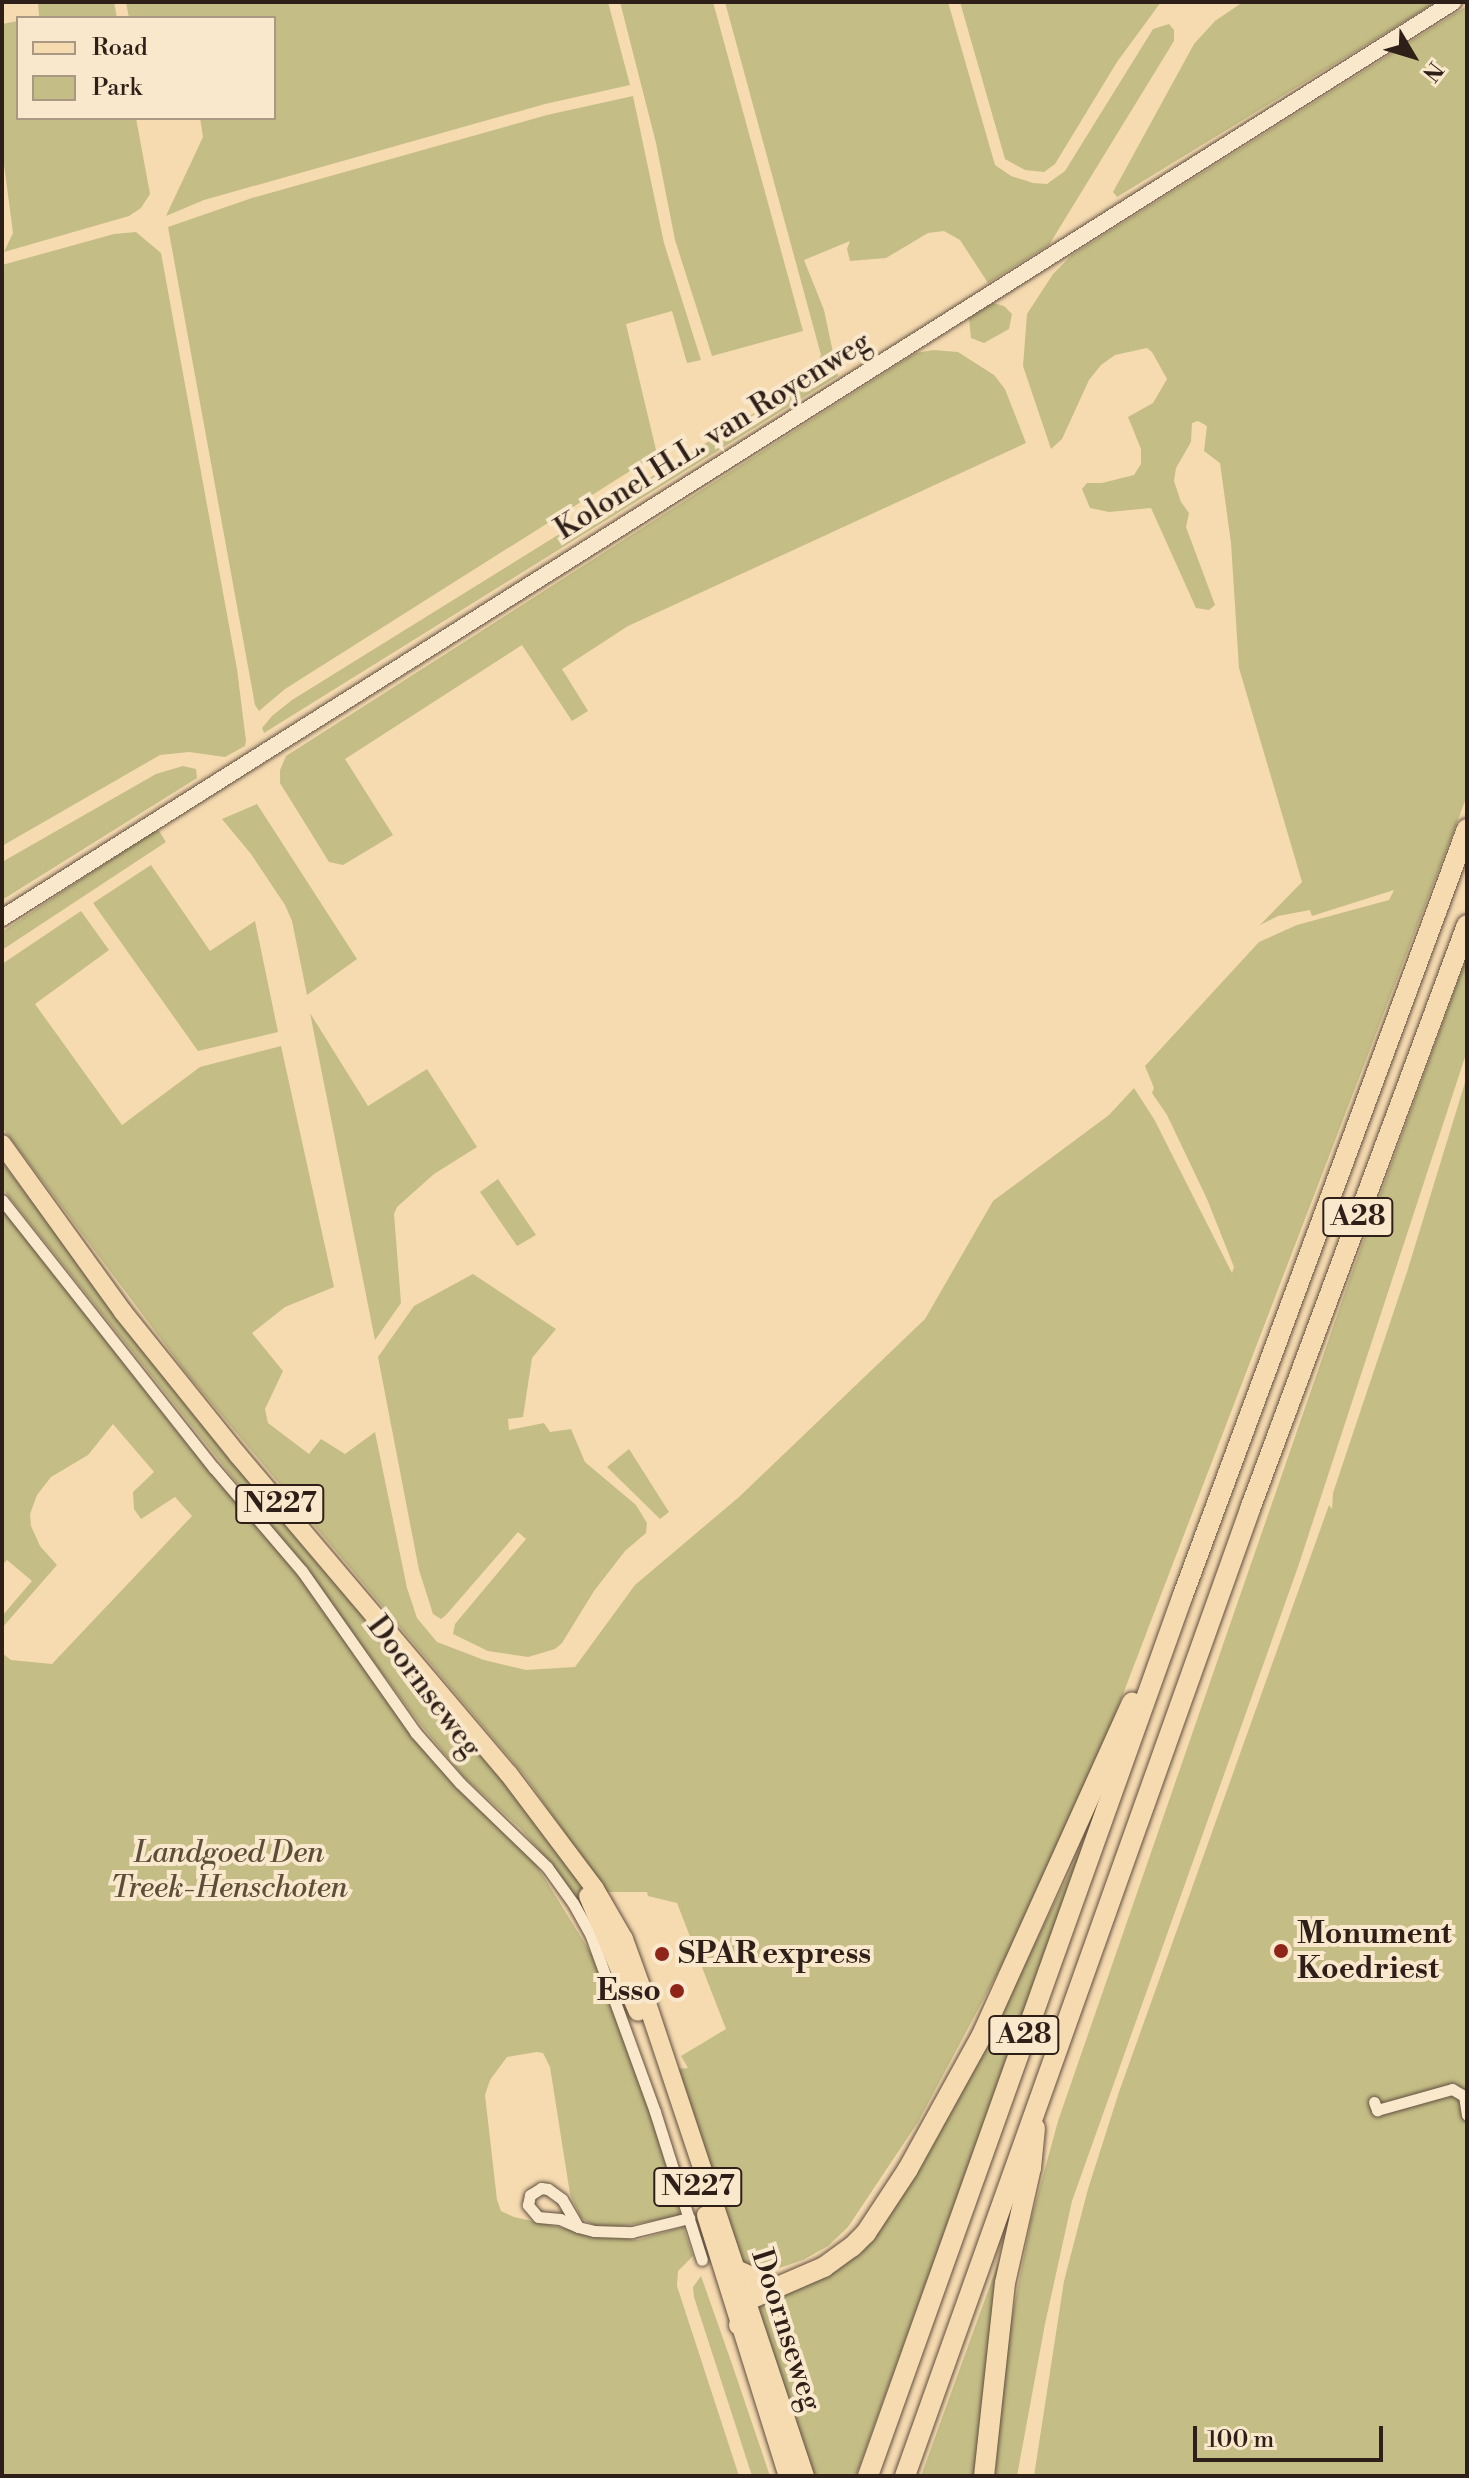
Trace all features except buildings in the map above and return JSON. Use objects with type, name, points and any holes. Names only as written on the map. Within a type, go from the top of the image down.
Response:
[{"type":"highway","name":"A28","points":[[868,2476],[1183,1595],[1467,829]]},
{"type":"highway","name":"A28","points":[[905,2476],[1244,1524],[1467,925]]},
{"type":"highway","name":"A28","points":[[748,2301],[824,2267],[852,2247],[866,2233],[908,2169],[1015,1966],[1090,1791],[1183,1595]]},
{"type":"highway","name":"A28","points":[[984,2476],[1005,2283],[1031,2168],[1039,2096]]},
{"type":"highway","points":[[738,2271],[775,2287]]},
{"type":"highway","points":[[739,2325],[748,2301]]},
{"type":"main road","name":"Doornseweg","points":[[4,1150],[123,1312],[238,1455],[508,1773],[595,1889],[624,1939],[805,2476]]},
{"type":"main road","name":"Doornseweg","points":[[508,1773],[585,1889],[633,2000],[691,2164],[788,2476]]},
{"type":"street","name":"Kolonel H.L. van Royenweg","points":[[2,918],[1453,2]]},
{"type":"street","name":"Doornseweg","points":[[2,1200],[214,1468],[302,1571],[415,1732],[460,1783],[547,1867],[573,1903],[591,1936],[702,2260]]},
{"type":"street","points":[[1374,2102],[1377,2110],[1452,2089],[1464,2096],[1467,2115]]},
{"type":"street","points":[[578,2227],[555,2193],[541,2188],[530,2195],[528,2205],[538,2217],[560,2219],[578,2227],[626,2233],[689,2218]]},
{"type":"green space","points":[[38,2],[114,2],[117,16],[39,16]]},
{"type":"green space","points":[[126,2],[608,2],[630,85],[545,104],[204,200],[166,216],[203,137],[200,120],[276,120],[276,16],[129,16]]},
{"type":"green space","points":[[620,2],[713,2],[803,331],[712,356],[675,240],[656,143]]},
{"type":"green space","points":[[725,2],[948,2],[995,165],[1011,176],[1033,183],[1047,184],[1065,171],[1153,29],[1169,24],[1174,30],[1174,41],[1049,245],[988,283],[960,240],[944,231],[928,233],[886,258],[850,261],[847,249],[850,241],[804,260],[824,310],[838,376],[264,733],[262,728],[272,716],[292,700],[772,402],[814,371],[821,355]]},
{"type":"green space","points":[[960,2],[1161,2],[1117,62],[1055,164],[1044,172],[1025,170],[1005,159]]},
{"type":"green space","points":[[1243,2],[1436,2],[1117,197],[1113,192],[1194,44],[1215,21]]},
{"type":"green space","points":[[1467,6],[1467,796],[1105,1741],[1020,1931],[918,2122],[848,2227],[828,2246],[803,2260],[746,2279],[677,2069],[688,2068],[681,2056],[726,2029],[677,1903],[648,1896],[647,1892],[606,1892],[525,1776],[188,1375],[2,1127],[2,964],[81,911],[109,950],[35,1004],[122,1125],[200,1067],[281,1046],[334,1287],[285,1307],[252,1333],[283,1371],[265,1409],[268,1423],[309,1454],[321,1439],[345,1454],[375,1432],[407,1588],[417,1618],[437,1642],[484,1660],[526,1670],[575,1667],[635,1585],[739,1497],[925,1319],[993,1201],[1109,1115],[1134,1088],[1154,1119],[1232,1273],[1234,1267],[1207,1199],[1167,1115],[1152,1093],[1154,1088],[1145,1066],[1259,942],[1297,925],[1389,900],[1394,890],[1312,916],[1310,910],[1278,916],[1260,925],[1302,882],[1239,668],[1231,543],[1220,463],[1204,451],[1207,426],[1198,421],[1192,423],[1191,442],[1176,468],[1174,481],[1181,502],[1189,513],[1186,527],[1215,605],[1209,610],[1196,608],[1151,508],[1109,512],[1090,508],[1082,489],[1087,483],[1102,483],[1134,475],[1141,464],[1141,449],[1128,417],[1153,403],[1167,379],[1152,352],[1147,348],[1115,355],[1101,365],[1089,380],[1062,439],[1051,449],[1023,366],[1027,314],[1053,274],[1072,255]]},
{"type":"green space","points":[[16,21],[16,120],[136,120],[150,194],[141,208],[129,216],[4,252],[13,233],[2,149],[2,24]]},
{"type":"green space","points":[[633,96],[664,243],[701,360],[687,363],[672,311],[626,324],[657,454],[285,689],[259,711],[255,705],[168,227],[252,198],[547,115]]},
{"type":"green space","points":[[136,232],[161,253],[237,669],[245,746],[225,757],[189,752],[160,755],[2,846],[2,265],[114,234]]},
{"type":"green space","points":[[993,303],[1004,306],[1012,314],[1009,329],[984,343],[971,338],[969,318]]},
{"type":"green space","points":[[933,350],[958,352],[994,375],[1005,389],[1026,443],[628,626],[562,669],[588,711],[572,721],[522,645],[345,759],[393,835],[343,865],[329,862],[280,783],[280,770],[286,756],[916,353]]},
{"type":"green space","points":[[183,766],[196,769],[197,778],[2,900],[2,862],[156,774]]},
{"type":"green space","points":[[257,804],[357,959],[307,995],[292,921],[285,905],[251,854],[222,819]]},
{"type":"green space","points":[[154,831],[159,831],[166,842],[2,950],[2,932]]},
{"type":"green space","points":[[151,865],[210,951],[255,921],[278,1032],[198,1051],[93,903]]},
{"type":"green space","points":[[1467,956],[1467,1051],[1298,1567],[1072,2201],[1017,2476],[995,2476],[1007,2343],[1031,2220],[1058,2121],[1350,1278]]},
{"type":"green space","points":[[310,1013],[368,1106],[427,1069],[477,1147],[434,1174],[397,1207],[394,1214],[401,1303],[375,1340]]},
{"type":"green space","points":[[1467,1076],[1467,2476],[1034,2476],[1064,2281],[1088,2189],[1119,2092],[1329,1505],[1332,1509],[1333,1493],[1407,1272]]},
{"type":"green space","points":[[2,1162],[80,1265],[500,1772],[574,1874],[612,1943],[624,1985],[557,1871],[520,1828],[464,1777],[420,1724],[293,1553],[2,1188]]},
{"type":"green space","points":[[498,1179],[536,1235],[517,1246],[480,1192]]},
{"type":"green space","name":"Landgoed Den Treek-Henschoten","points":[[2,1207],[187,1444],[323,1603],[364,1667],[529,1853],[592,1955],[641,2077],[680,2216],[612,2228],[597,2227],[581,2218],[570,2194],[550,2067],[543,2053],[537,2052],[507,2057],[490,2080],[485,2095],[497,2200],[501,2211],[514,2217],[599,2236],[638,2240],[683,2227],[693,2256],[678,2271],[677,2286],[739,2476],[2,2476],[2,1653],[11,1660],[52,1664],[192,1516],[175,1497],[141,1519],[134,1509],[133,1492],[154,1472],[113,1424],[88,1455],[51,1477],[37,1495],[30,1514],[31,1526],[40,1546],[57,1565],[2,1628],[2,1616],[32,1581],[7,1560],[2,1565]]},
{"type":"green space","points":[[473,1274],[556,1329],[532,1358],[523,1417],[508,1419],[509,1430],[544,1423],[550,1432],[571,1429],[585,1462],[636,1505],[647,1523],[646,1533],[625,1551],[594,1591],[562,1643],[555,1649],[528,1657],[488,1651],[453,1634],[455,1624],[526,1539],[518,1532],[446,1615],[441,1619],[433,1614],[419,1570],[378,1357],[414,1306]]},
{"type":"green space","points":[[629,1449],[669,1512],[660,1519],[607,1467]]},
{"type":"green space","points":[[1090,1830],[856,2476],[811,2476],[754,2302],[835,2266],[987,2042]]},
{"type":"green space","points":[[1009,2233],[976,2476],[921,2476]]},
{"type":"green space","points":[[701,2276],[770,2476],[752,2476],[694,2297],[693,2287]]},
{"type":"place","name":"Monument Koedriest","points":[[1281,1951]]},
{"type":"place","name":"SPAR express","points":[[662,1954]]},
{"type":"place","name":"Esso","points":[[677,1991]]}]
